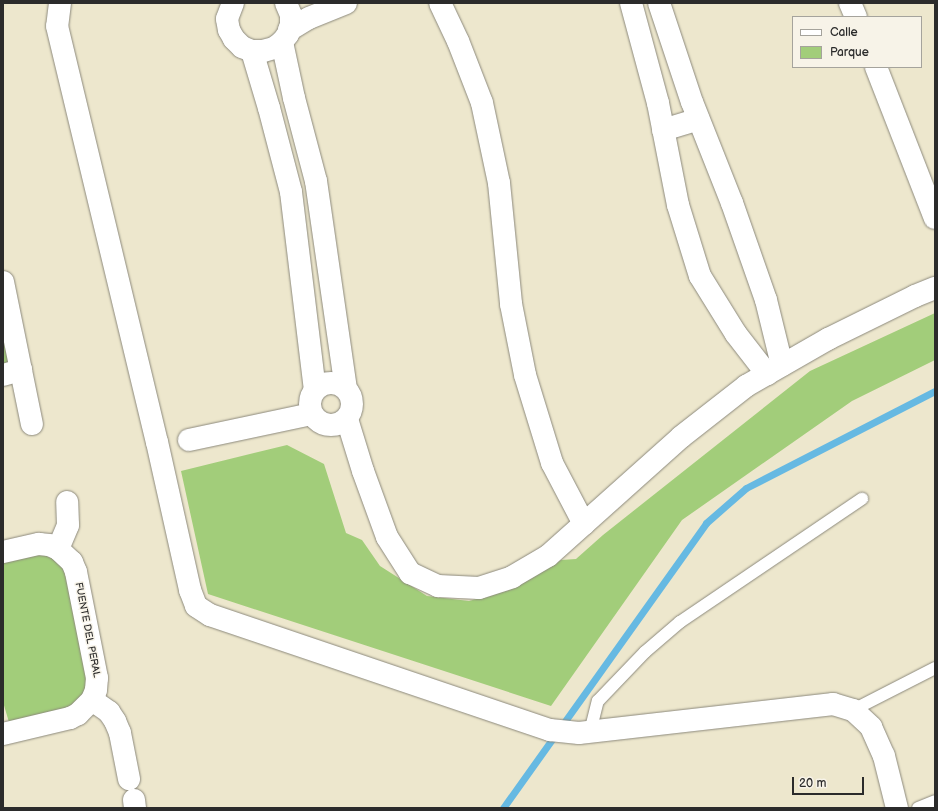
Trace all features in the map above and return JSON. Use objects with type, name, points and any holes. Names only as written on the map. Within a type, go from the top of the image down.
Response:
[{"type":"street","points":[[60,3],[57,26],[157,442],[190,590],[196,606],[210,615],[559,731],[590,732],[833,704],[853,710],[871,727],[884,756],[897,808]]},
{"type":"street","points":[[286,3],[291,15],[286,36],[294,98],[316,181],[346,389]]},
{"type":"street","points":[[230,5],[227,19],[229,30],[234,39],[242,47],[252,51],[264,51],[274,48],[286,36],[309,18],[346,3]]},
{"type":"street","points":[[440,3],[458,41],[482,103],[499,183],[511,304],[525,375],[552,463],[584,524]]},
{"type":"street","points":[[631,3],[658,103],[678,205],[700,276],[736,334],[775,370]]},
{"type":"street","points":[[659,3],[698,119],[744,236],[766,300],[775,370]]},
{"type":"street","points":[[850,3],[856,16]]},
{"type":"street","points":[[252,51],[291,192],[315,389]]},
{"type":"street","points":[[876,68],[935,218]]},
{"type":"street","points":[[663,130],[698,119]]},
{"type":"street","points":[[298,244],[324,242]]},
{"type":"street","points":[[3,282],[12,373],[32,424]]},
{"type":"street","points":[[347,419],[363,471],[388,537],[410,573],[438,586],[479,588],[512,577],[548,556],[681,437],[746,386],[828,339],[915,296],[935,288]]},
{"type":"street","points":[[331,383],[346,389],[351,396],[352,404],[351,412],[347,419],[340,424],[332,426],[324,425],[317,421],[311,414],[309,405],[315,389],[323,384],[331,383]]},
{"type":"street","points":[[189,440],[311,414]]},
{"type":"street","points":[[3,552],[39,544],[58,549],[68,524],[67,502]]},
{"type":"street","name":"FUENTE DEL PERAL","points":[[58,549],[72,562],[76,572],[97,678],[96,690],[92,700]]},
{"type":"street","points":[[3,734],[70,718],[78,714],[92,700],[109,712],[115,721],[120,733],[129,779]]},
{"type":"lane","points":[[590,732],[598,701],[645,652],[680,622],[862,499]]},
{"type":"lane","points":[[853,710],[935,668]]},
{"type":"lane","points":[[918,808],[935,801]]},
{"type":"green space","points":[[3,307],[16,367],[3,370]]},
{"type":"green space","points":[[935,313],[935,360],[852,401],[682,520],[551,706],[208,594],[181,471],[287,445],[324,464],[346,533],[362,540],[380,566],[427,596],[469,601],[509,590],[561,560],[576,559],[603,535],[810,371]]},
{"type":"green space","points":[[35,547],[64,558],[94,678],[80,708],[11,729],[3,702],[3,555]]},
{"type":"waterway","points":[[503,808],[706,523],[746,488],[935,391]]}]
